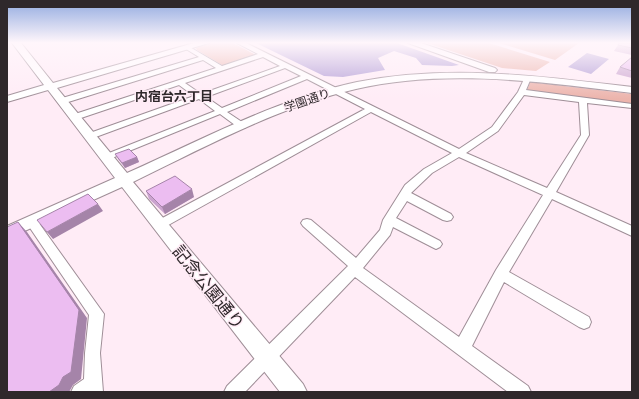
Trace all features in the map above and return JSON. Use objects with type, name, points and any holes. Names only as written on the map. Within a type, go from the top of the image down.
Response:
[{"type":"street","name":"記念公園通り","points":[[30,62],[107,157],[159,225],[295,392]]},
{"type":"street","points":[[7,99],[140,62]]},
{"type":"street","points":[[62,101],[192,62]]},
{"type":"street","points":[[210,62],[222,69]]},
{"type":"street","points":[[75,117],[243,62]]},
{"type":"street","points":[[276,62],[459,153],[632,231]]},
{"type":"street","points":[[465,62],[493,71],[496,75]]},
{"type":"street","points":[[90,136],[285,66]]},
{"type":"street","name":"学園通り","points":[[7,233],[242,126],[296,103],[333,90],[404,78],[449,75],[496,75],[632,90]]},
{"type":"street","points":[[107,157],[306,77]]},
{"type":"street","points":[[233,392],[356,267],[386,232],[389,220],[409,188],[428,171],[459,153],[495,129],[522,92],[527,78]]},
{"type":"street","points":[[181,83],[242,126]]},
{"type":"street","points":[[522,92],[632,106]]},
{"type":"street","points":[[462,348],[501,274],[585,135],[583,99]]},
{"type":"street","points":[[159,225],[370,109]]},
{"type":"street","points":[[406,195],[447,217]]},
{"type":"street","points":[[389,220],[436,244]]},
{"type":"street","points":[[32,222],[97,314],[89,389]]},
{"type":"street","points":[[307,223],[356,267],[522,392]]},
{"type":"street","points":[[501,274],[584,322]]},
{"type":"shaded area","points":[[216,62],[239,62],[226,66]]},
{"type":"shaded area","points":[[294,62],[380,62],[385,70],[343,77],[324,76]]},
{"type":"shaded area","points":[[419,62],[449,62],[459,65],[452,66],[422,65]]},
{"type":"shaded area","points":[[483,62],[550,62],[536,71],[502,68]]},
{"type":"shaded area","points":[[575,62],[606,62],[591,74],[568,67]]},
{"type":"shaded area","points":[[530,82],[632,94],[632,104],[527,91]]},
{"type":"building","points":[[626,62],[632,62],[632,71],[620,67]]},
{"type":"building","points":[[129,149],[137,157],[122,163],[115,154]]},
{"type":"building","points":[[175,176],[192,189],[162,207],[146,191]]},
{"type":"building","points":[[88,194],[98,204],[47,232],[37,220]]},
{"type":"building","points":[[18,222],[79,310],[71,372],[63,377],[59,385],[49,392],[7,392],[7,227]]},
{"type":"district","name":"内宿台六丁目","points":[[174,96]]}]
